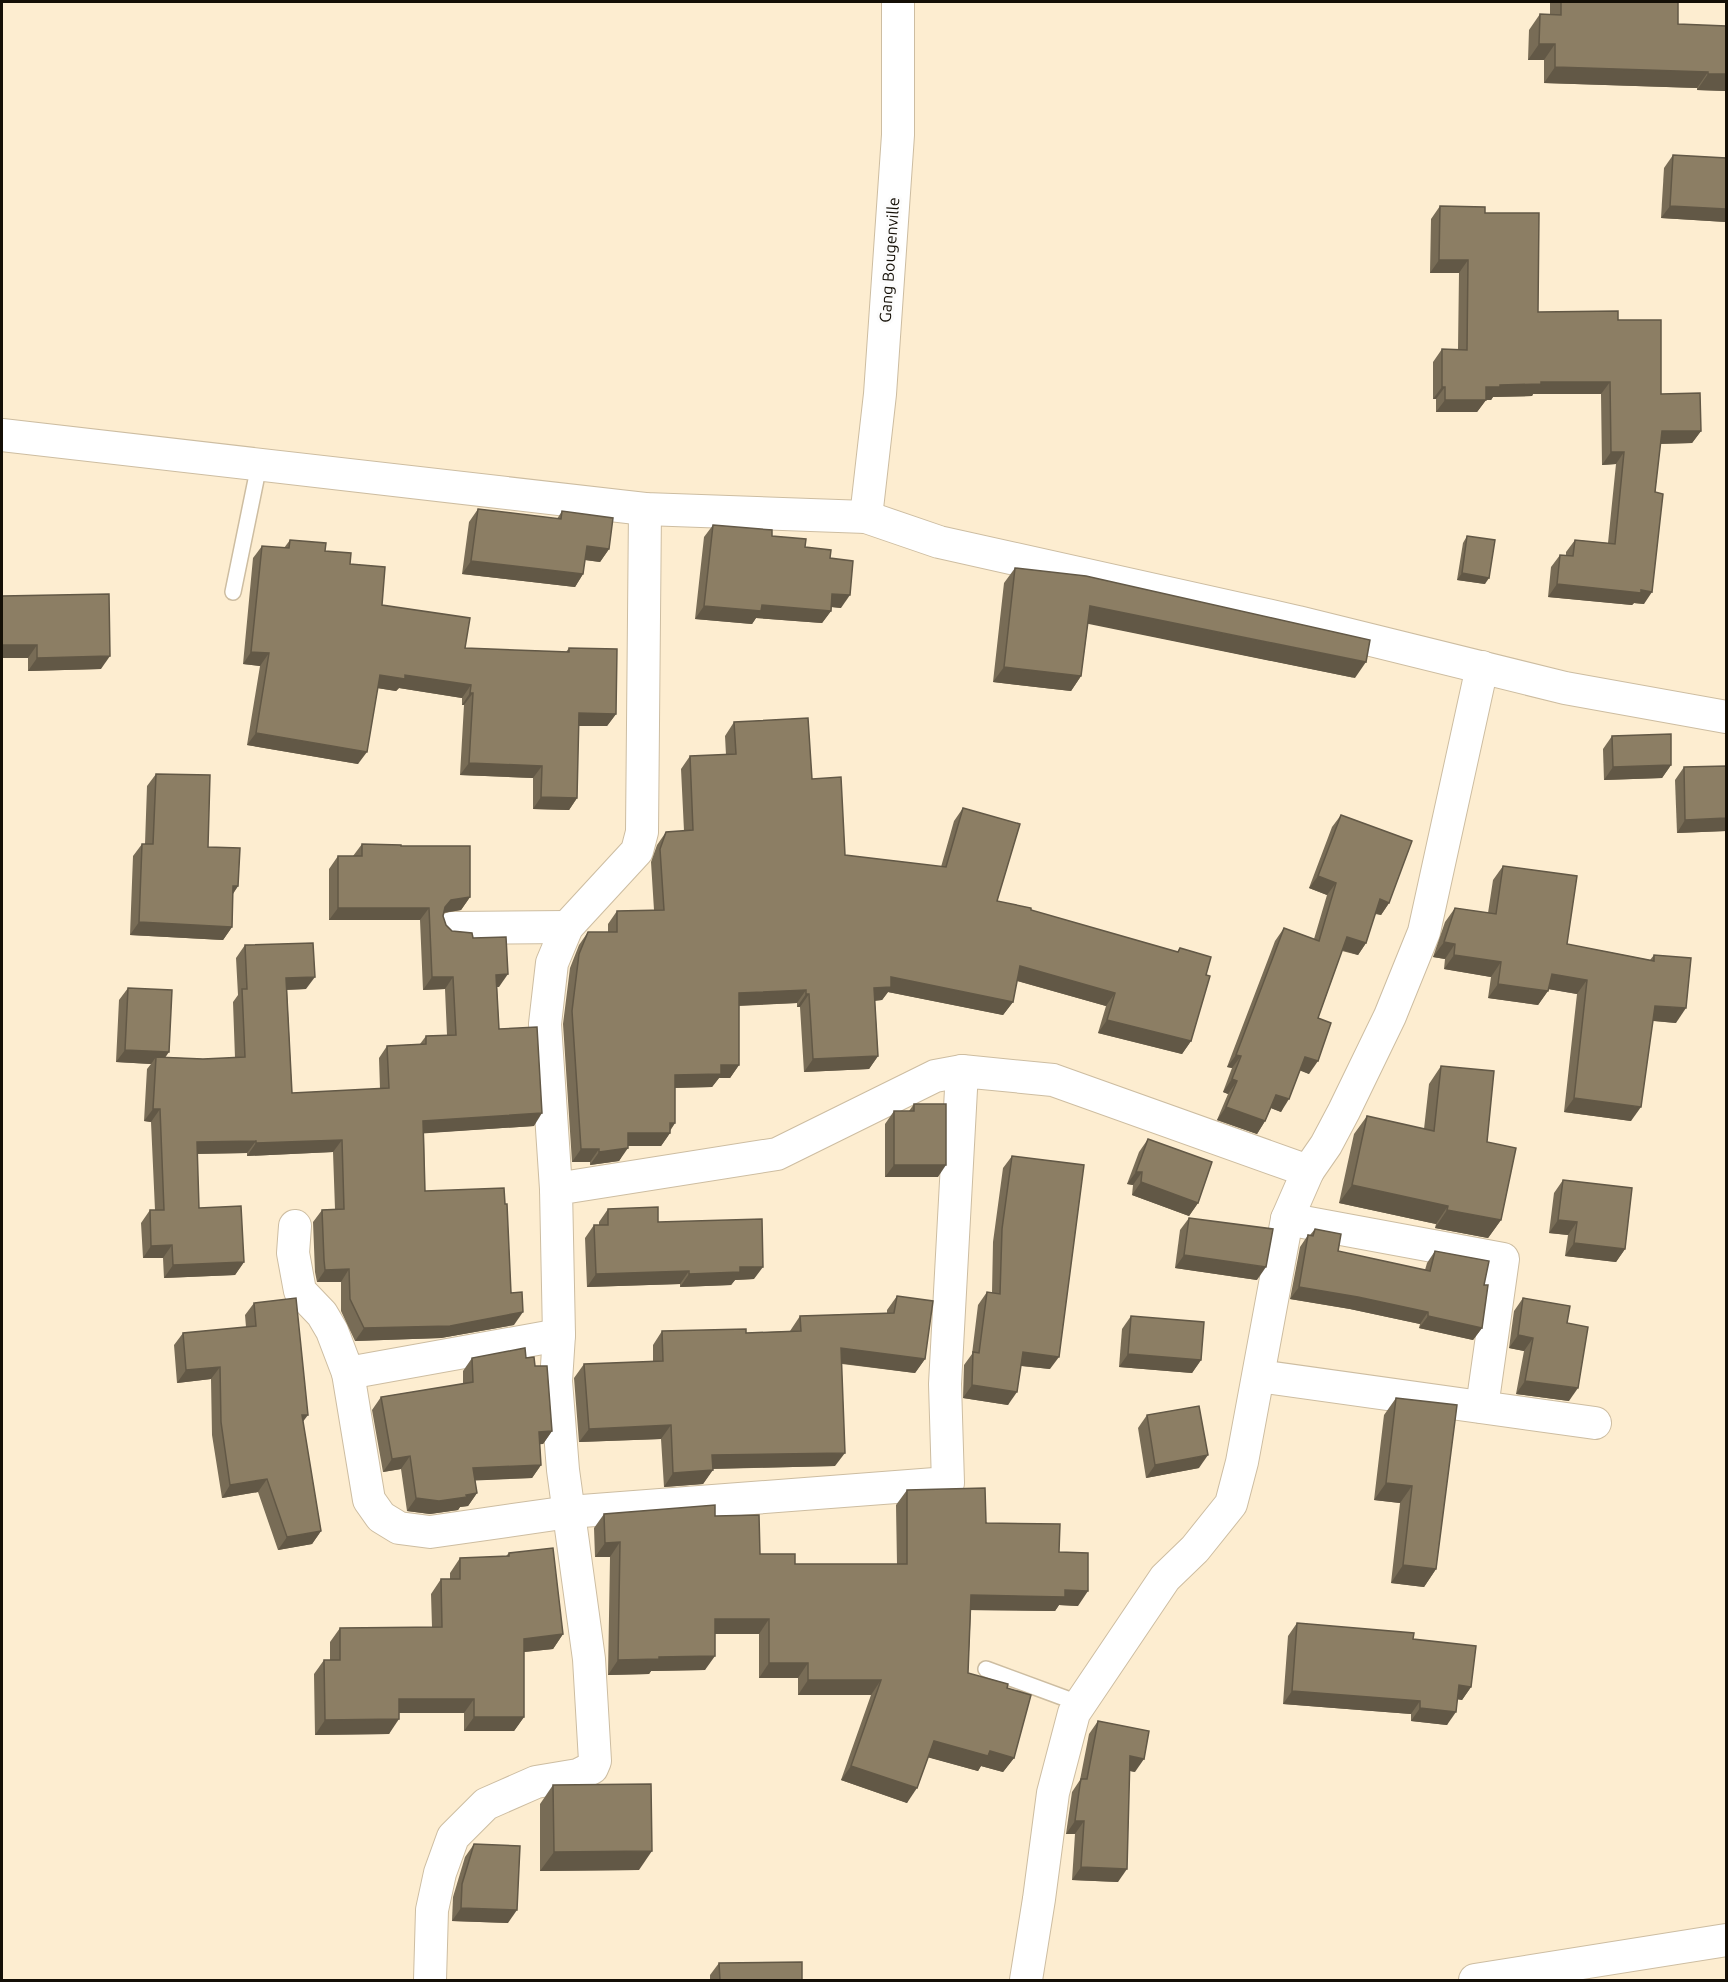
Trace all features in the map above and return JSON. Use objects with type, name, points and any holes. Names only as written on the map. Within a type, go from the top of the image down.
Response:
[{"type":"street","name":"Gang Bougenville","points":[[866,517],[880,394],[898,135],[898,2]]},
{"type":"street","points":[[2,435],[645,509],[866,517],[939,542],[1298,622],[1565,688],[1726,717]]},
{"type":"street","points":[[430,1980],[432,1910],[440,1873],[453,1837],[486,1804],[536,1782],[578,1775],[592,1768],[595,1761],[589,1659],[563,1470],[556,1381],[559,1335],[556,1189],[545,1024],[552,963],[567,927],[637,851],[642,832],[645,509]]},
{"type":"street","points":[[1026,1980],[1053,1793],[1074,1713],[1165,1578],[1195,1549],[1231,1504],[1259,1376],[1287,1219],[1308,1172],[1326,1146],[1390,1016],[1424,932],[1482,667]]},
{"type":"street","points":[[452,928],[567,927]]},
{"type":"street","points":[[556,1189],[777,1154],[935,1077],[962,1071],[1053,1080],[1308,1172]]},
{"type":"street","points":[[295,1226],[293,1253],[300,1291],[322,1314],[332,1331],[348,1373],[369,1500],[381,1517],[399,1528],[430,1532],[569,1512],[948,1483],[945,1384],[962,1071]]},
{"type":"street","points":[[1287,1219],[1503,1259],[1482,1407]]},
{"type":"street","points":[[348,1373],[559,1335]]},
{"type":"street","points":[[1259,1376],[1595,1423]]},
{"type":"street","points":[[1475,1980],[1726,1940]]},
{"type":"lane","points":[[233,592],[259,465]]},
{"type":"lane","points":[[986,1669],[1080,1704]]},
{"type":"building","points":[[1561,2],[1678,2],[1678,24],[1726,26],[1726,74],[1555,67],[1555,44],[1539,44],[1540,14],[1561,15]]},
{"type":"building","points":[[1673,155],[1726,158],[1726,209],[1670,206]]},
{"type":"building","points":[[1440,206],[1485,207],[1485,213],[1539,213],[1538,312],[1618,311],[1618,320],[1661,320],[1661,394],[1700,393],[1701,431],[1662,431],[1655,492],[1663,494],[1652,592],[1641,590],[1641,593],[1557,584],[1560,555],[1573,556],[1575,540],[1615,544],[1624,452],[1611,452],[1610,382],[1541,382],[1541,384],[1500,385],[1500,387],[1486,387],[1486,400],[1445,400],[1445,387],[1442,387],[1442,349],[1467,350],[1468,260],[1439,260]]},
{"type":"building","points":[[478,509],[561,519],[562,511],[613,518],[609,549],[587,546],[583,574],[471,561]]},
{"type":"building","points":[[713,525],[772,530],[772,536],[806,539],[805,547],[831,550],[830,558],[853,561],[850,595],[832,594],[831,611],[762,605],[761,611],[704,606]]},
{"type":"building","points":[[1467,536],[1495,540],[1489,578],[1462,573]]},
{"type":"building","points":[[290,540],[326,543],[325,551],[351,553],[350,564],[385,567],[382,605],[470,618],[465,648],[569,652],[569,648],[617,649],[616,714],[579,713],[577,798],[541,797],[542,766],[469,763],[473,693],[470,693],[471,685],[405,675],[405,679],[380,675],[367,752],[256,733],[269,653],[251,652],[262,546],[289,548]]},
{"type":"building","points":[[1015,568],[1086,576],[1370,640],[1366,662],[1090,606],[1081,676],[1004,667]]},
{"type":"building","points":[[109,594],[110,656],[37,658],[37,645],[2,645],[2,596]]},
{"type":"building","points":[[808,718],[812,779],[841,777],[845,855],[946,867],[963,808],[1020,824],[997,901],[1031,908],[1031,910],[1178,952],[1180,948],[1211,957],[1206,975],[1210,976],[1191,1041],[1107,1020],[1115,993],[1020,966],[1013,1002],[891,977],[891,987],[874,988],[878,1056],[813,1059],[809,994],[806,994],[806,990],[739,993],[739,1065],[721,1065],[721,1074],[675,1075],[675,1123],[670,1123],[670,1133],[628,1133],[628,1148],[599,1152],[599,1149],[581,1149],[572,1011],[579,954],[588,932],[617,932],[617,911],[664,910],[660,849],[666,832],[693,830],[690,756],[736,754],[734,722]]},
{"type":"building","points":[[1671,734],[1671,765],[1613,767],[1612,736]]},
{"type":"building","points":[[1726,766],[1726,818],[1685,820],[1684,767]]},
{"type":"building","points":[[156,774],[210,775],[208,847],[240,848],[238,886],[233,886],[232,927],[139,922],[142,844],[153,844]]},
{"type":"building","points":[[1341,815],[1412,841],[1389,903],[1380,899],[1366,943],[1347,937],[1318,1018],[1331,1023],[1318,1061],[1305,1057],[1289,1099],[1276,1095],[1265,1121],[1226,1107],[1237,1081],[1232,1079],[1241,1056],[1236,1055],[1284,928],[1319,941],[1336,883],[1318,876]]},
{"type":"building","points":[[362,844],[470,846],[470,897],[451,900],[445,907],[443,916],[446,925],[452,931],[472,933],[473,938],[506,937],[508,974],[496,975],[499,1029],[537,1027],[542,1113],[423,1121],[425,1191],[504,1188],[505,1204],[507,1204],[511,1293],[522,1292],[523,1312],[450,1326],[364,1328],[350,1299],[349,1269],[325,1270],[322,1210],[344,1209],[342,1140],[256,1143],[256,1141],[197,1142],[199,1208],[241,1206],[244,1262],[173,1265],[172,1245],[151,1246],[150,1210],[164,1210],[160,1109],[153,1109],[156,1057],[203,1059],[245,1057],[242,989],[247,989],[245,945],[313,943],[315,977],[286,978],[292,1093],[389,1088],[387,1046],[426,1044],[426,1036],[456,1035],[453,977],[432,977],[429,908],[338,908],[338,856],[362,856]]},
{"type":"building","points":[[1503,866],[1577,876],[1567,944],[1654,961],[1654,955],[1691,958],[1686,1008],[1655,1006],[1641,1107],[1574,1098],[1587,980],[1552,974],[1548,991],[1498,984],[1501,962],[1454,955],[1455,944],[1444,942],[1455,908],[1496,914]]},
{"type":"building","points":[[128,988],[172,990],[169,1052],[125,1050]]},
{"type":"building","points":[[1441,1066],[1494,1071],[1487,1142],[1516,1148],[1501,1220],[1447,1210],[1448,1206],[1352,1185],[1367,1116],[1434,1131]]},
{"type":"building","points":[[914,1104],[946,1104],[946,1165],[894,1165],[894,1111],[914,1111]]},
{"type":"building","points":[[1148,1139],[1212,1162],[1198,1203],[1141,1182],[1142,1172],[1136,1172]]},
{"type":"building","points":[[1012,1156],[1084,1165],[1059,1357],[1023,1352],[1017,1392],[972,1385],[973,1352],[979,1353],[987,1292],[1000,1294],[1002,1229]]},
{"type":"building","points":[[1563,1180],[1632,1188],[1625,1249],[1574,1243],[1577,1222],[1558,1220]]},
{"type":"building","points":[[658,1207],[658,1222],[762,1219],[763,1267],[740,1267],[740,1272],[596,1274],[594,1225],[608,1225],[608,1209]]},
{"type":"building","points":[[1189,1218],[1273,1229],[1266,1267],[1184,1255]]},
{"type":"building","points":[[1315,1229],[1341,1234],[1338,1251],[1430,1271],[1435,1251],[1489,1261],[1484,1285],[1488,1285],[1482,1328],[1428,1316],[1428,1312],[1299,1287],[1308,1235],[1313,1236]]},
{"type":"building","points":[[897,1296],[933,1301],[925,1359],[841,1348],[845,1453],[712,1455],[713,1470],[673,1473],[671,1425],[589,1429],[584,1364],[663,1361],[662,1331],[746,1329],[746,1333],[801,1331],[800,1316],[894,1313]]},
{"type":"building","points":[[296,1298],[308,1415],[302,1415],[321,1531],[287,1537],[267,1479],[230,1485],[221,1422],[220,1367],[186,1370],[183,1333],[256,1326],[254,1303]]},
{"type":"building","points":[[1523,1298],[1570,1306],[1567,1323],[1588,1327],[1578,1388],[1525,1381],[1533,1338],[1518,1335]]},
{"type":"building","points":[[1131,1316],[1204,1322],[1201,1360],[1128,1354]]},
{"type":"building","points":[[525,1348],[526,1358],[534,1357],[535,1366],[547,1366],[552,1431],[539,1432],[541,1465],[473,1468],[477,1493],[466,1495],[467,1497],[439,1501],[416,1498],[410,1456],[392,1459],[381,1397],[473,1382],[472,1358]]},
{"type":"building","points":[[1396,1398],[1457,1405],[1436,1569],[1403,1565],[1412,1486],[1386,1483]]},
{"type":"building","points":[[1199,1406],[1208,1455],[1155,1465],[1147,1415]]},
{"type":"building","points":[[985,1488],[986,1523],[1060,1524],[1059,1552],[1088,1553],[1088,1591],[1065,1590],[1065,1597],[971,1595],[968,1673],[1008,1684],[1007,1688],[1031,1695],[1014,1758],[990,1751],[988,1756],[934,1741],[917,1788],[851,1766],[881,1680],[808,1680],[808,1663],[769,1663],[769,1619],[715,1619],[715,1656],[618,1660],[620,1542],[605,1543],[604,1514],[715,1505],[715,1516],[759,1515],[760,1554],[795,1554],[795,1564],[907,1564],[907,1490]]},
{"type":"building","points":[[553,1548],[563,1634],[524,1639],[524,1717],[474,1717],[474,1699],[399,1699],[399,1719],[325,1720],[324,1660],[340,1660],[340,1628],[442,1627],[441,1579],[460,1579],[460,1558],[509,1556],[509,1553]]},
{"type":"building","points":[[1297,1623],[1414,1633],[1413,1639],[1476,1646],[1471,1687],[1459,1685],[1456,1712],[1420,1708],[1420,1701],[1292,1691]]},
{"type":"building","points":[[1098,1721],[1149,1731],[1144,1759],[1130,1756],[1127,1869],[1081,1867],[1084,1821],[1075,1821],[1081,1779],[1087,1779]]},
{"type":"building","points":[[651,1784],[652,1851],[554,1852],[553,1785]]},
{"type":"building","points":[[474,1844],[520,1846],[517,1910],[461,1908],[462,1884]]},
{"type":"building","points":[[802,1962],[802,1980],[720,1980],[719,1963]]}]
